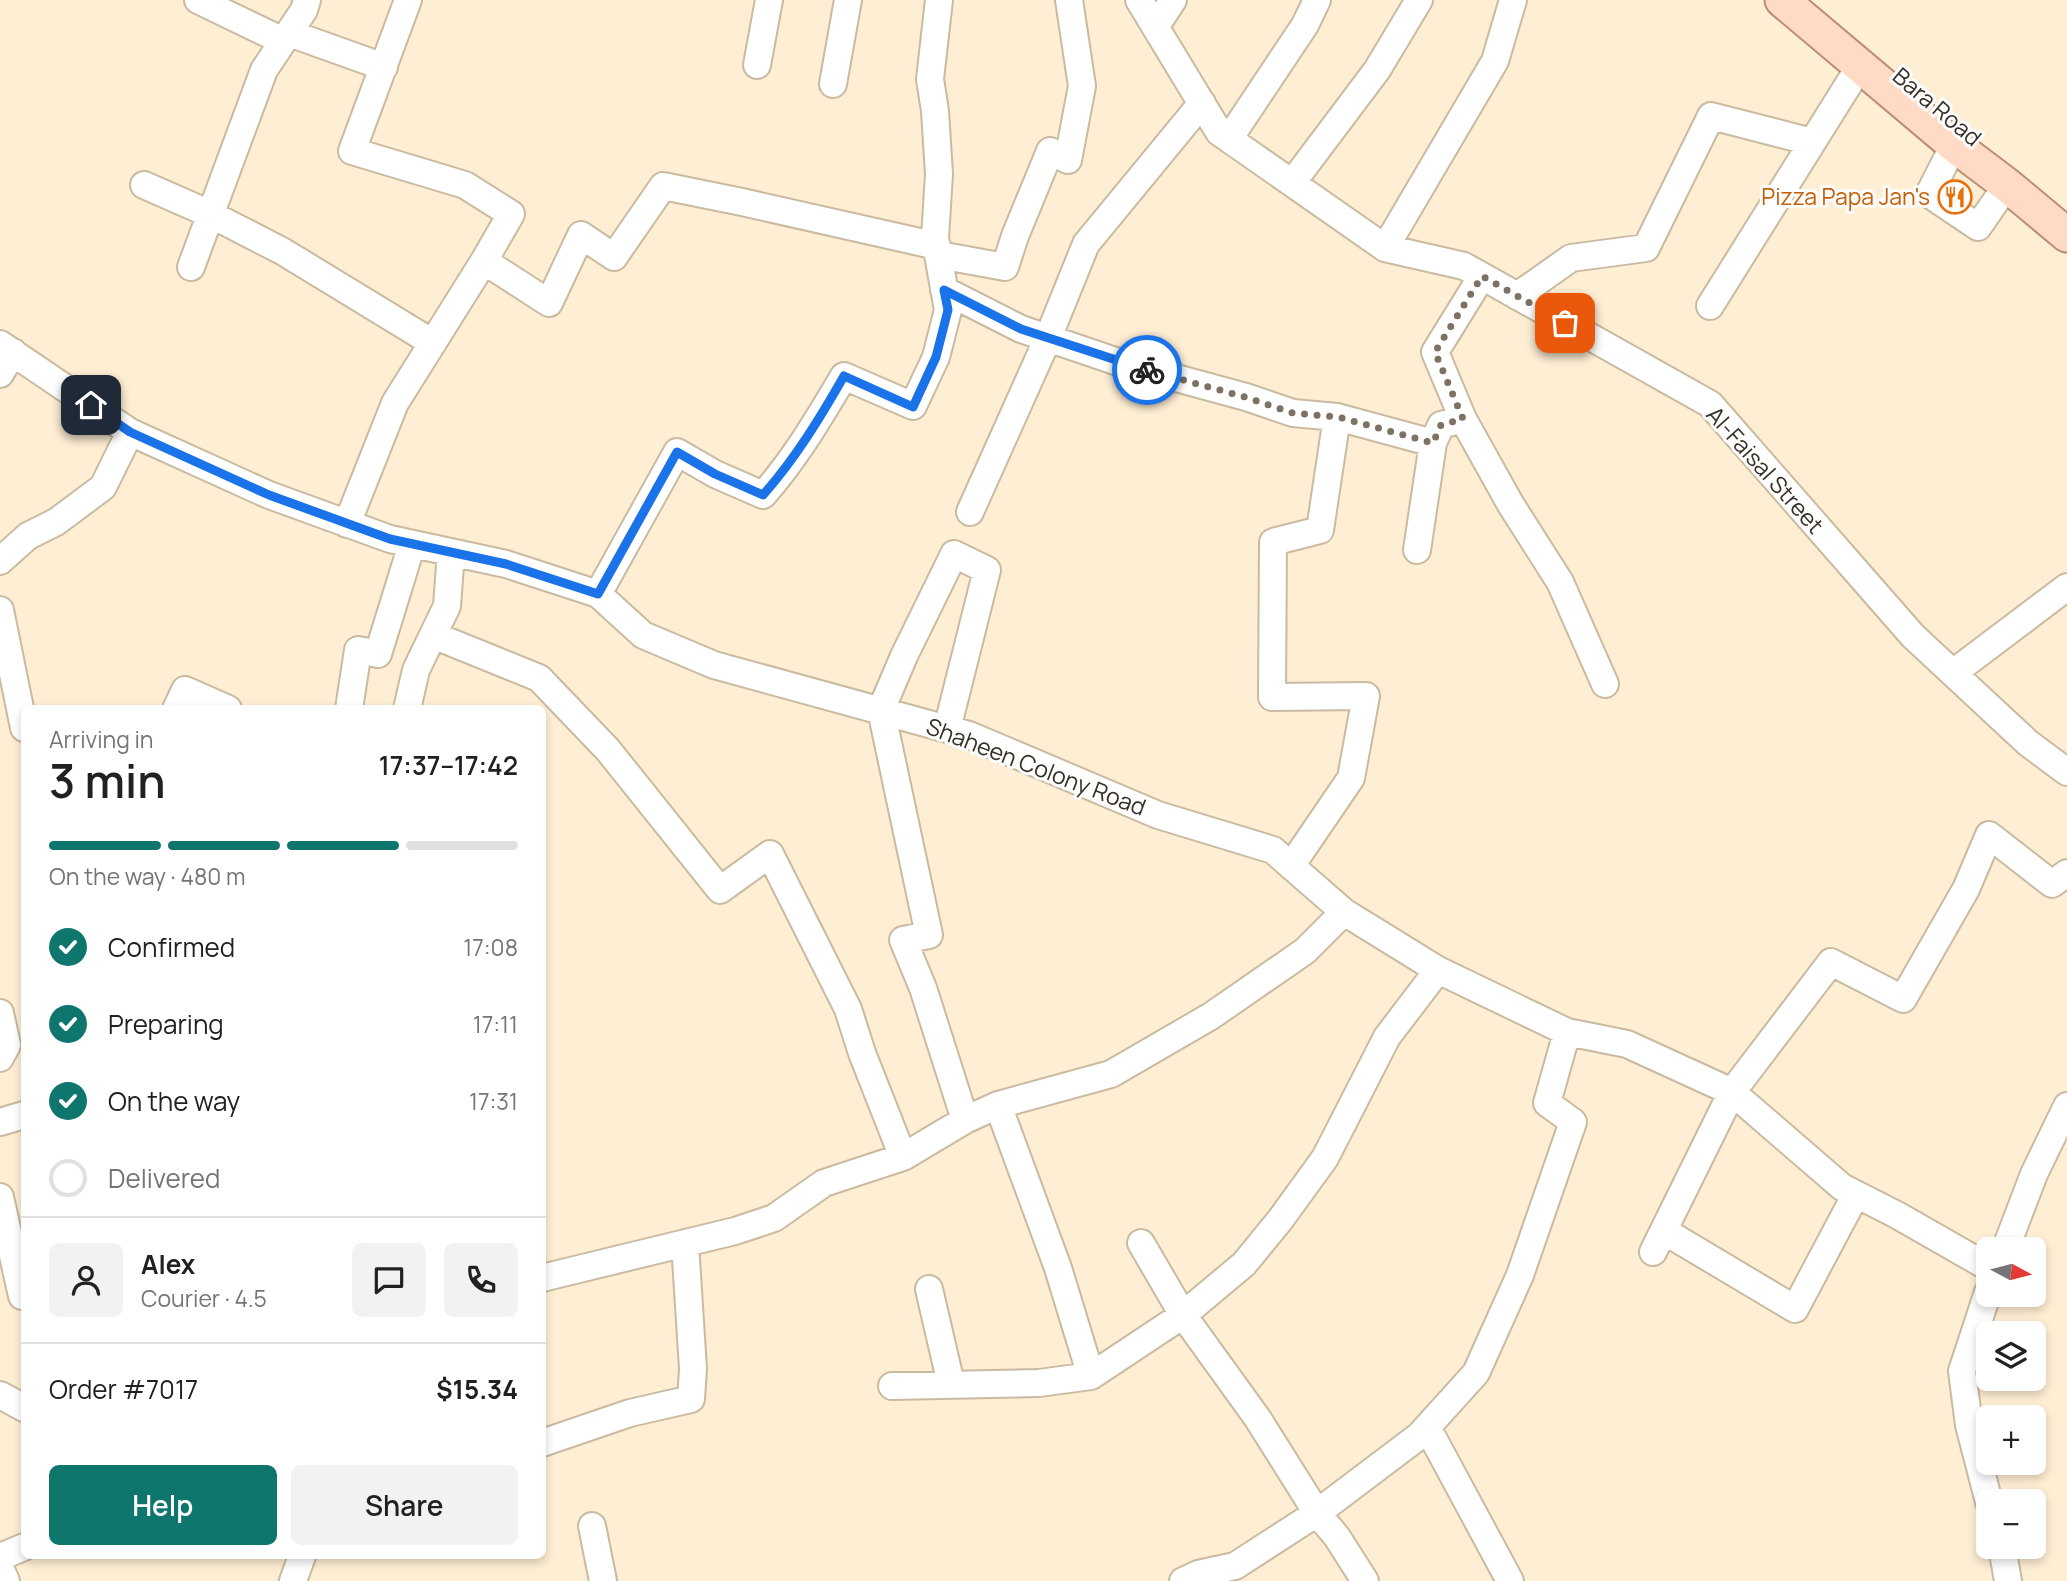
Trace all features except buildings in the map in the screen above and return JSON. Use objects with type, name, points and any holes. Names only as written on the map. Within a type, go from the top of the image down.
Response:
[{"type":"main road","points":[[1782,0],[1860,66],[1958,137],[2007,185],[2067,235]]},
{"type":"main road","name":"Bara Road","points":[[1808,0],[1958,137],[2067,214]]},
{"type":"street","points":[[198,0],[286,37],[384,67]]},
{"type":"street","points":[[191,267],[264,70],[304,10],[307,0]]},
{"type":"street","points":[[347,524],[395,403],[511,214],[465,185],[352,151],[408,0]]},
{"type":"street","points":[[757,65],[769,0]]},
{"type":"street","points":[[833,84],[848,0]]},
{"type":"street","points":[[598,594],[677,452],[715,474],[763,495],[808,437],[844,376],[913,407],[936,357],[948,310],[938,251],[936,111],[930,79],[939,0]]},
{"type":"street","points":[[484,261],[549,303],[581,234],[614,257],[663,186],[742,202],[1005,267],[1049,151],[1068,160],[1082,86],[1069,0]]},
{"type":"street","name":"Al-Faisal Street","points":[[1139,0],[1219,132],[1228,139],[1385,248],[1464,266],[1710,404],[1913,636],[2028,743],[2067,772]]},
{"type":"street","points":[[1156,26],[1173,0]]},
{"type":"street","points":[[1228,139],[1305,25],[1317,0]]},
{"type":"street","points":[[1292,183],[1377,70],[1419,0]]},
{"type":"street","points":[[1385,248],[1495,61],[1513,0]]},
{"type":"street","points":[[1710,306],[1860,66]]},
{"type":"street","points":[[970,512],[1048,338],[1086,244],[1202,103]]},
{"type":"street","points":[[1517,296],[1571,258],[1646,248],[1711,116],[1812,142]]},
{"type":"street","points":[[1958,137],[1929,194],[1978,227],[2007,185]]},
{"type":"street","points":[[144,185],[210,214],[282,251],[433,343]]},
{"type":"street","points":[[1482,276],[1435,352],[1463,419],[1511,505],[1560,582],[1605,684]]},
{"type":"street","points":[[944,290],[1021,329],[1121,363],[1293,413],[1338,417],[1433,443]]},
{"type":"street","name":"Shaheen Colony Road","points":[[4,357],[130,432],[269,495],[390,539],[506,564],[598,594],[643,635],[714,665],[969,735],[1158,815],[1273,850],[1344,912],[1438,970],[1514,1009],[1567,1032],[1627,1044],[1732,1092],[1842,1187],[1976,1260]]},
{"type":"street","points":[[1291,866],[1351,778],[1366,696],[1272,697],[1273,542],[1320,530],[1338,417]]},
{"type":"street","points":[[1417,550],[1433,443],[1441,425],[1463,419]]},
{"type":"street","points":[[0,561],[28,536],[56,522],[103,487],[130,432]]},
{"type":"street","points":[[350,705],[358,650],[378,654],[412,544]]},
{"type":"street","points":[[408,705],[416,670],[447,606],[451,552]]},
{"type":"street","points":[[947,729],[987,570],[954,554],[881,710],[929,935],[903,940],[923,988],[964,1120]]},
{"type":"street","points":[[1952,673],[2067,587]]},
{"type":"street","points":[[0,610],[21,713]]},
{"type":"street","points":[[433,635],[539,678],[608,750],[720,890],[770,853],[848,1009],[862,1053],[903,1157]]},
{"type":"street","points":[[178,705],[185,690],[219,705]]},
{"type":"street","points":[[0,730],[21,728]]},
{"type":"street","points":[[1856,1194],[1795,1309],[1659,1241],[1732,1092],[1831,962],[1903,999],[1966,889],[1989,835],[2052,884],[2067,873]]},
{"type":"street","points":[[546,1277],[774,1219],[824,1183],[903,1157],[964,1120],[998,1105],[1111,1074],[1222,1009],[1305,951],[1344,912]]},
{"type":"street","points":[[892,1386],[1039,1383],[1091,1376],[1183,1315],[1244,1264],[1280,1220],[1325,1158],[1387,1037],[1438,970]]},
{"type":"street","points":[[0,1013],[7,1045],[0,1058]]},
{"type":"street","points":[[1183,1581],[1198,1574],[1235,1566],[1317,1513],[1419,1436],[1476,1373],[1524,1262],[1573,1122],[1547,1103],[1567,1032]]},
{"type":"street","points":[[998,1105],[1058,1268],[1091,1376]]},
{"type":"street","points":[[2011,1237],[2034,1174],[2067,1106]]},
{"type":"street","points":[[0,1122],[21,1116]]},
{"type":"street","points":[[0,1197],[15,1298]]},
{"type":"street","points":[[546,1442],[630,1413],[691,1399],[693,1369],[685,1243]]},
{"type":"street","points":[[1141,1243],[1183,1315],[1258,1419],[1317,1513],[1337,1537],[1365,1581]]},
{"type":"street","points":[[929,1289],[951,1384]]},
{"type":"street","points":[[1983,1307],[1962,1371],[1969,1425],[1986,1489]]},
{"type":"street","points":[[0,1395],[21,1406]]},
{"type":"street","points":[[1427,1427],[1510,1581]]},
{"type":"street","points":[[592,1526],[603,1581]]},
{"type":"street","points":[[0,1557],[21,1548]]},
{"type":"street","points":[[293,1581],[301,1559]]},
{"type":"street","points":[[2004,1559],[2008,1581]]},
{"type":"street","points":[[0,1567],[6,1581]]},
{"type":"way so far","points":[[1147,370],[1293,413],[1338,417],[1433,443],[1441,425],[1463,419],[1435,352],[1482,276],[1565,323]]},
{"type":"place","name":"Pizza Papa Jan's","points":[[1955,197]]},
{"type":"route","points":[[91,405],[130,432],[269,495],[390,539],[506,564],[598,594],[677,452],[715,474],[763,495],[808,437],[844,376],[913,407],[936,357],[948,310],[944,290],[1021,329],[1147,370]]}]
